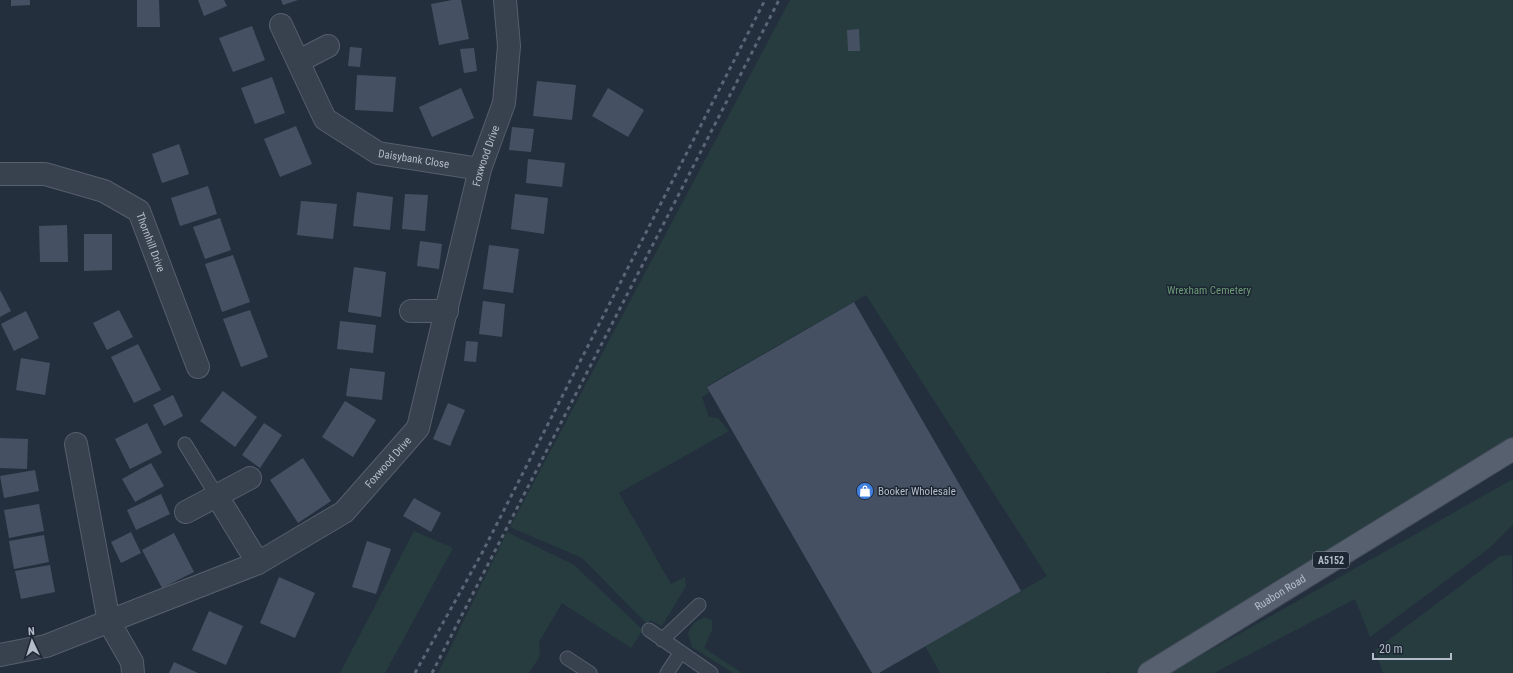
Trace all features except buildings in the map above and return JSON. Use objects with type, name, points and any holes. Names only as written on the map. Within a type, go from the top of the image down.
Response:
[{"type":"main road","name":"Ruabon Road","points":[[1149,673],[1513,449]]},
{"type":"street","name":"Foxwood Drive","points":[[0,655],[46,646],[258,562],[344,512],[418,428],[480,169],[504,103],[509,46],[505,0]]},
{"type":"street","name":"Daisybank Close","points":[[281,25],[325,119],[378,153],[480,169]]},
{"type":"street","points":[[299,61],[328,46]]},
{"type":"street","name":"Thornhill Drive","points":[[0,174],[45,174],[104,191],[139,211],[198,367]]},
{"type":"street","points":[[411,311],[447,311]]},
{"type":"street","points":[[76,444],[109,622],[132,662],[133,673]]},
{"type":"street","points":[[186,512],[250,478]]},
{"type":"street","points":[[217,496],[258,562]]},
{"type":"lane","points":[[185,444],[217,496]]},
{"type":"lane","points":[[662,640],[699,605]]},
{"type":"lane","points":[[649,630],[711,673]]},
{"type":"lane","points":[[667,673],[681,652]]},
{"type":"lane","points":[[567,658],[590,673]]},
{"type":"green space","name":"Wrexham Cemetery","points":[[790,0],[1513,0],[1513,441],[1148,673],[1109,673],[1108,671],[1105,673],[940,673],[925,646],[1047,576],[866,295],[707,386],[710,392],[702,397],[709,417],[718,418],[729,431],[619,493],[671,584],[685,577],[686,586],[662,626],[650,620],[647,624],[582,558],[510,527]]},
{"type":"green space","points":[[1513,479],[1513,525],[1487,550],[1370,637],[1355,599],[1214,673],[1170,673]]},
{"type":"green space","points":[[414,531],[453,548],[385,673],[340,673]]},
{"type":"green space","points":[[507,532],[574,565],[643,630],[631,648],[562,603],[539,642],[540,656],[529,673],[438,673]]},
{"type":"green space","points":[[1512,555],[1513,673],[1383,673],[1375,650],[1500,556]]},
{"type":"green space","points":[[704,617],[712,620],[712,630],[704,648],[742,673],[733,673],[692,647],[688,633],[694,623]]},
{"type":"railway","points":[[415,673],[482,553],[765,0]]},
{"type":"railway","points":[[432,673],[779,0]]},
{"type":"place","name":"Booker Wholesale","points":[[865,491]]}]
